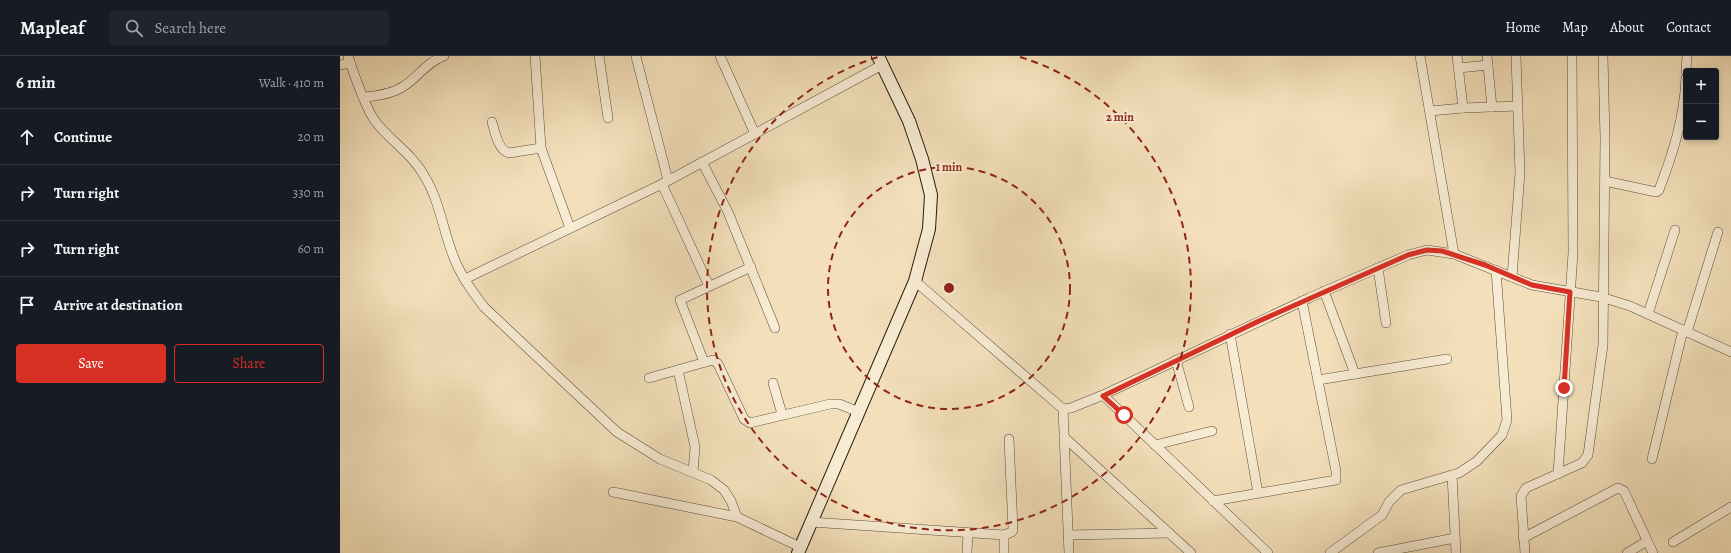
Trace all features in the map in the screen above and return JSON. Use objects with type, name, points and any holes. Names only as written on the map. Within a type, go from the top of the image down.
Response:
[{"type":"street","points":[[364,97],[378,96],[404,86],[428,65],[444,56]]},
{"type":"street","points":[[535,56],[541,148],[570,228]]},
{"type":"street","points":[[599,56],[608,118]]},
{"type":"street","points":[[720,56],[755,134]]},
{"type":"street","points":[[1420,56],[1454,254]]},
{"type":"street","points":[[1457,56],[1463,108]]},
{"type":"street","points":[[1512,278],[1520,173],[1516,56]]},
{"type":"street","points":[[1558,474],[1570,292],[1574,159],[1572,56]]},
{"type":"street","points":[[1524,553],[1520,496],[1522,491],[1582,463],[1588,455],[1602,355],[1605,181],[1602,56]]},
{"type":"street","points":[[1686,68],[1687,56]]},
{"type":"street","points":[[636,57],[665,182],[709,286]]},
{"type":"street","points":[[340,65],[349,59],[374,120],[407,152],[419,166],[427,179],[440,210],[454,257],[465,279],[484,307],[617,432],[660,459],[711,480],[724,490],[731,501],[737,517]]},
{"type":"street","points":[[465,279],[665,182],[755,134],[880,61],[909,121],[922,159],[931,195],[929,229],[915,280],[799,550],[737,517],[613,492]]},
{"type":"street","points":[[1459,68],[1487,61],[1492,107]]},
{"type":"street","points":[[1605,181],[1656,192],[1659,190],[1676,145],[1683,104]]},
{"type":"street","points":[[1430,112],[1463,108],[1518,106]]},
{"type":"street","points":[[492,122],[501,148],[504,152],[509,153],[541,148]]},
{"type":"street","points":[[702,162],[728,212],[775,328]]},
{"type":"street","points":[[1648,314],[1675,230]]},
{"type":"street","points":[[1652,459],[1685,331],[1718,232]]},
{"type":"street","points":[[1063,409],[1071,408],[1103,396],[1230,334],[1324,291],[1408,255],[1427,250],[1454,254],[1532,285],[1603,297],[1648,314],[1731,352]]},
{"type":"street","points":[[704,362],[680,300],[751,267]]},
{"type":"street","points":[[1378,268],[1386,323]]},
{"type":"street","points":[[1330,553],[1382,515],[1389,502],[1401,490],[1465,470],[1477,461],[1502,435],[1506,427],[1507,420],[1496,270]]},
{"type":"street","points":[[915,280],[1063,409],[1068,553]]},
{"type":"street","points":[[1324,291],[1355,374]]},
{"type":"street","points":[[1213,501],[1336,480],[1336,471],[1302,301]]},
{"type":"street","points":[[1230,334],[1258,493]]},
{"type":"street","points":[[1318,380],[1446,359]]},
{"type":"street","points":[[649,378],[713,360],[718,364],[745,421],[753,422],[782,414],[835,404],[859,412]]},
{"type":"street","points":[[1176,360],[1190,407]]},
{"type":"street","points":[[678,370],[694,447],[693,472]]},
{"type":"street","points":[[773,383],[782,414]]},
{"type":"street","points":[[1103,396],[1268,553]]},
{"type":"street","points":[[1155,445],[1212,431]]},
{"type":"street","points":[[1064,437],[1191,553]]},
{"type":"street","points":[[811,522],[1004,536],[1012,532],[1013,529],[1009,439]]},
{"type":"street","points":[[1452,475],[1456,553]]},
{"type":"street","points":[[1523,538],[1618,488],[1624,491],[1653,553]]},
{"type":"street","points":[[1673,542],[1731,507]]},
{"type":"street","points":[[968,533],[968,553]]},
{"type":"street","points":[[1068,535],[1169,533]]},
{"type":"street","points":[[1004,536],[1004,553]]},
{"type":"street","points":[[1378,553],[1456,538]]},
{"type":"street","points":[[1627,553],[1647,541]]},
{"type":"route","points":[[1124,415],[1103,396],[1302,301],[1408,255],[1427,250],[1442,251],[1454,254],[1532,285],[1570,292],[1564,388]]}]
